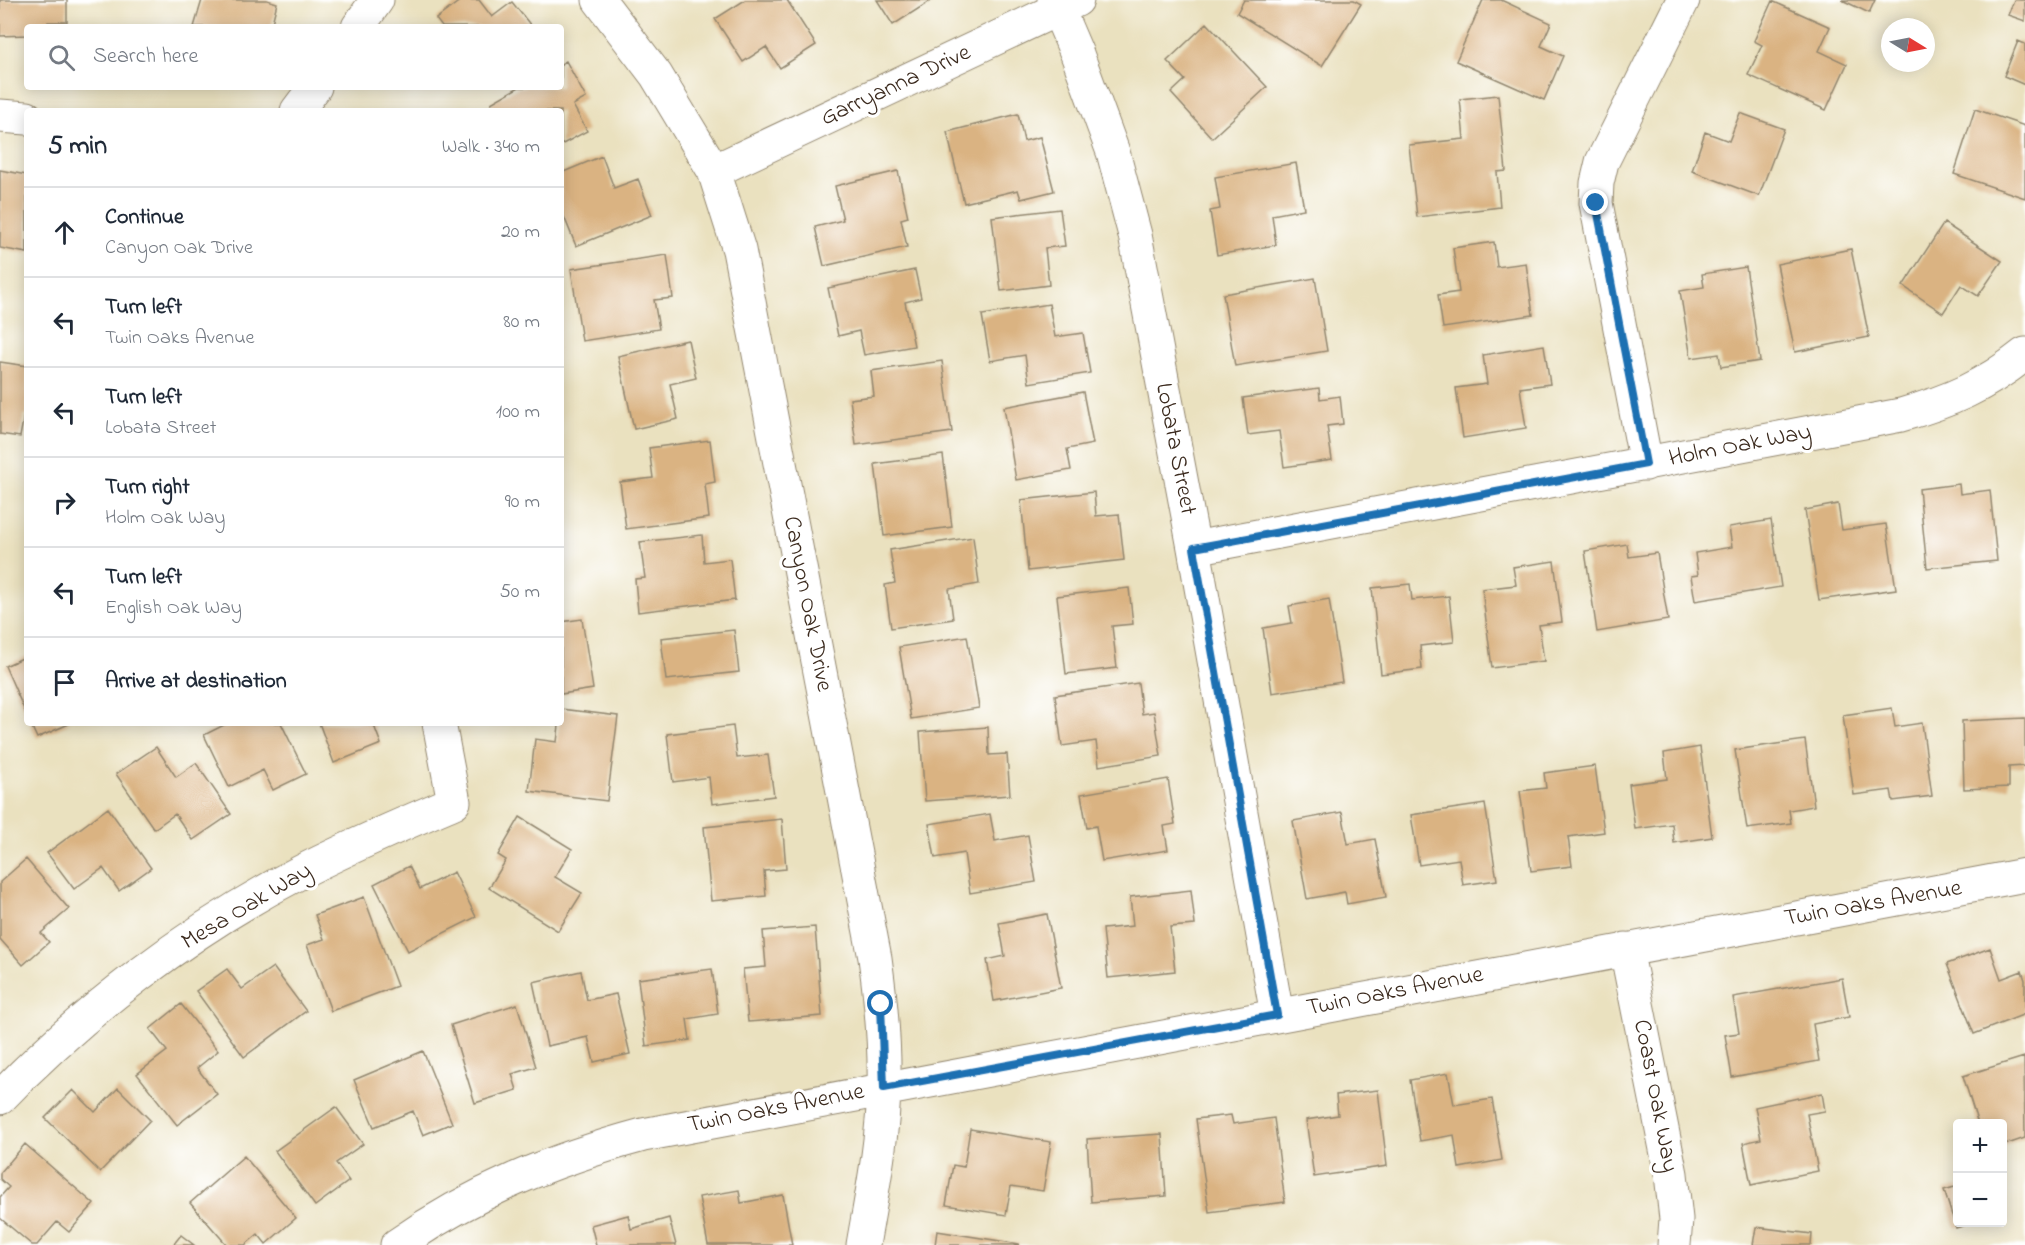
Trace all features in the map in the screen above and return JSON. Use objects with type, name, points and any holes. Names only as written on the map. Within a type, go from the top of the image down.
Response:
[{"type":"street","points":[[360,24],[377,0]]},
{"type":"street","name":"Canyon Oak Drive","points":[[599,0],[656,75],[714,171],[739,250],[875,958],[881,1004],[884,1088],[877,1166],[863,1245]]},
{"type":"street","points":[[1646,464],[1596,203],[1597,183],[1602,162],[1683,0]]},
{"type":"street","name":"Garryanna Drive","points":[[714,171],[1064,3]]},
{"type":"street","name":"Lobata Street","points":[[1064,3],[1113,152],[1135,235],[1194,548],[1277,1015]]},
{"type":"street","points":[[299,108],[313,90]]},
{"type":"street","points":[[0,116],[24,118]]},
{"type":"street","name":"Holm Oak Way","points":[[1194,548],[1901,415],[1959,396],[1990,380],[2025,354]]},
{"type":"street","name":"Mesa Oak Way","points":[[0,1098],[78,1024],[147,969],[219,919],[295,875],[373,836],[454,802],[440,726]]},
{"type":"street","name":"Twin Oaks Avenue","points":[[397,1245],[494,1188],[570,1156],[643,1135],[2025,875]]},
{"type":"street","name":"Coast Oak Way","points":[[1626,949],[1671,1174],[1676,1220],[1674,1245]]},
{"type":"building","points":[[0,0],[67,0],[67,22],[24,24],[24,35],[0,36]]},
{"type":"building","points":[[202,0],[267,0],[277,3],[272,24],[195,24]]},
{"type":"building","points":[[461,0],[479,0],[492,17],[512,2],[530,24],[440,24],[436,19]]},
{"type":"building","points":[[745,0],[787,0],[816,45],[780,68],[766,47],[743,62],[715,19]]},
{"type":"building","points":[[877,0],[932,0],[893,25]]},
{"type":"building","points":[[1244,0],[1354,0],[1361,4],[1322,66],[1237,13]]},
{"type":"building","points":[[1483,0],[1501,0],[1551,23],[1541,46],[1563,56],[1544,100],[1456,61]]},
{"type":"building","points":[[1842,0],[1875,0],[1869,13]]},
{"type":"building","points":[[2014,0],[2025,0],[2025,21],[2008,15]]},
{"type":"building","points":[[1772,1],[1830,27],[1819,51],[1847,64],[1826,110],[1748,75],[1762,45],[1754,41]]},
{"type":"building","points":[[1207,23],[1267,87],[1212,138],[1171,93],[1185,80],[1167,61]]},
{"type":"building","points":[[2018,41],[2025,44],[2025,85],[2004,76]]},
{"type":"building","points":[[566,61],[586,98],[573,105],[587,131],[564,143],[564,108],[494,108],[491,103],[514,90],[564,90],[564,62]]},
{"type":"building","points":[[1498,95],[1506,171],[1497,172],[1500,207],[1417,217],[1409,145],[1464,139],[1460,99]]},
{"type":"building","points":[[1975,109],[2025,126],[2025,198],[1954,174]]},
{"type":"building","points":[[1740,113],[1784,129],[1759,196],[1692,171],[1705,132],[1729,141]]},
{"type":"building","points":[[1018,114],[1024,141],[1040,137],[1054,191],[1021,199],[1018,190],[964,203],[947,132]]},
{"type":"building","points":[[602,156],[614,188],[638,179],[652,215],[576,246],[564,216],[564,172]]},
{"type":"building","points":[[1296,163],[1304,209],[1272,215],[1276,245],[1217,255],[1210,211],[1220,209],[1215,177]]},
{"type":"building","points":[[0,170],[24,174],[24,252],[0,248]]},
{"type":"building","points":[[898,171],[908,217],[901,219],[907,247],[824,266],[815,227],[843,220],[835,186]]},
{"type":"building","points":[[1060,209],[1065,246],[1045,248],[1049,285],[1001,291],[992,217]]},
{"type":"building","points":[[1944,223],[2002,261],[1978,296],[1961,285],[1943,313],[1903,286]]},
{"type":"building","points":[[1494,242],[1497,267],[1526,263],[1533,315],[1443,328],[1438,295],[1459,292],[1453,248]]},
{"type":"building","points":[[1851,249],[1869,337],[1795,352],[1777,264]]},
{"type":"building","points":[[667,255],[673,298],[654,300],[659,329],[582,341],[571,269]]},
{"type":"building","points":[[1746,267],[1760,361],[1721,367],[1719,354],[1691,358],[1680,291],[1704,287],[1702,274]]},
{"type":"building","points":[[915,270],[921,298],[905,302],[914,346],[864,355],[859,331],[838,336],[828,288]]},
{"type":"building","points":[[1315,278],[1327,351],[1235,366],[1223,294]]},
{"type":"building","points":[[1049,304],[1055,337],[1083,333],[1090,373],[1029,383],[1025,355],[990,361],[982,315]]},
{"type":"building","points":[[688,340],[696,378],[670,384],[678,419],[634,429],[618,356]]},
{"type":"building","points":[[1544,345],[1550,384],[1520,388],[1526,428],[1463,438],[1456,388],[1487,384],[1483,355]]},
{"type":"building","points":[[942,361],[952,432],[856,445],[850,399],[874,396],[871,371]]},
{"type":"building","points":[[0,362],[24,366],[24,415],[20,437],[0,434]]},
{"type":"building","points":[[1319,388],[1320,399],[1340,396],[1343,424],[1327,426],[1332,460],[1284,467],[1279,431],[1248,435],[1243,398]]},
{"type":"building","points":[[1083,392],[1093,444],[1067,449],[1071,470],[1016,480],[1004,407]]},
{"type":"building","points":[[710,440],[715,482],[705,484],[709,518],[626,529],[620,482],[653,478],[649,448]]},
{"type":"building","points":[[943,455],[952,527],[884,536],[875,464]]},
{"type":"building","points":[[1959,484],[1960,494],[1990,490],[1997,561],[1927,568],[1919,489]]},
{"type":"building","points":[[1094,492],[1096,516],[1119,514],[1124,560],[1028,571],[1021,500]]},
{"type":"building","points":[[1838,504],[1842,530],[1886,524],[1896,589],[1819,600],[1805,510]]},
{"type":"building","points":[[1771,520],[1781,587],[1695,601],[1691,576],[1698,575],[1695,553],[1732,547],[1729,527]]},
{"type":"building","points":[[702,535],[704,562],[730,559],[735,600],[638,612],[635,579],[645,578],[640,542]]},
{"type":"building","points":[[973,537],[979,584],[949,589],[953,619],[891,628],[885,585],[895,583],[890,550]]},
{"type":"building","points":[[1627,544],[1629,557],[1657,553],[1668,620],[1597,632],[1585,551]]},
{"type":"building","points":[[1554,561],[1562,622],[1539,625],[1544,661],[1492,668],[1482,589],[1516,585],[1513,567]]},
{"type":"building","points":[[1410,584],[1412,600],[1449,596],[1454,642],[1420,646],[1422,669],[1381,674],[1372,588]]},
{"type":"building","points":[[1129,588],[1133,624],[1112,626],[1117,668],[1066,674],[1057,596]]},
{"type":"building","points":[[1329,599],[1342,682],[1272,693],[1263,628],[1292,623],[1289,606]]},
{"type":"building","points":[[582,619],[593,689],[564,694],[564,622]]},
{"type":"building","points":[[734,630],[739,672],[666,680],[661,638]]},
{"type":"building","points":[[967,636],[979,708],[911,719],[899,647]]},
{"type":"building","points":[[24,657],[24,709],[5,666]]},
{"type":"building","points":[[1138,683],[1142,714],[1154,712],[1161,756],[1099,766],[1096,741],[1062,746],[1055,695]]},
{"type":"building","points":[[1892,708],[1895,727],[1922,723],[1932,796],[1893,801],[1891,790],[1854,795],[1843,715]]},
{"type":"building","points":[[564,709],[618,716],[607,801],[529,791],[535,739],[557,742],[559,726],[564,726]]},
{"type":"building","points":[[2025,718],[2025,766],[2009,767],[2009,787],[1964,789],[1962,721]]},
{"type":"building","points":[[31,726],[64,726],[37,738]]},
{"type":"building","points":[[222,726],[282,726],[306,774],[273,790],[263,770],[229,787],[204,735]]},
{"type":"building","points":[[320,726],[374,726],[381,744],[334,763]]},
{"type":"building","points":[[733,726],[737,758],[768,755],[774,796],[712,804],[709,777],[673,782],[667,734]]},
{"type":"building","points":[[988,727],[989,755],[1007,754],[1010,795],[925,801],[920,732]]},
{"type":"building","points":[[1805,740],[1814,806],[1789,810],[1791,823],[1747,829],[1735,750]]},
{"type":"building","points":[[156,747],[176,777],[196,763],[231,814],[193,840],[175,814],[154,829],[116,774]]},
{"type":"building","points":[[1700,747],[1712,837],[1674,843],[1672,824],[1635,829],[1629,784],[1667,779],[1664,753]]},
{"type":"building","points":[[1595,766],[1604,832],[1568,837],[1572,866],[1531,871],[1520,791],[1546,788],[1544,773]]},
{"type":"building","points":[[1168,779],[1175,824],[1164,826],[1168,850],[1102,861],[1096,826],[1087,828],[1081,794]]},
{"type":"building","points":[[1485,804],[1497,880],[1463,885],[1459,859],[1419,865],[1411,815]]},
{"type":"building","points":[[108,808],[151,868],[119,891],[103,868],[74,889],[47,853]]},
{"type":"building","points":[[1342,812],[1348,844],[1375,839],[1386,897],[1347,904],[1345,892],[1307,899],[1293,821]]},
{"type":"building","points":[[990,814],[995,841],[1028,835],[1036,882],[970,893],[964,853],[935,858],[929,824]]},
{"type":"building","points":[[520,817],[572,849],[555,877],[582,893],[558,931],[489,888],[506,860],[498,855]]},
{"type":"building","points":[[782,819],[786,869],[764,871],[766,896],[711,901],[704,827]]},
{"type":"building","points":[[26,859],[69,909],[41,933],[49,942],[23,965],[0,939],[0,882]]},
{"type":"building","points":[[409,866],[420,889],[454,872],[476,917],[408,951],[374,884]]},
{"type":"building","points":[[1191,890],[1195,925],[1170,927],[1175,971],[1108,978],[1103,929],[1133,926],[1130,897]]},
{"type":"building","points":[[364,897],[397,986],[331,1011],[307,945],[324,939],[315,915]]},
{"type":"building","points":[[1047,914],[1061,988],[994,1001],[987,960],[1005,956],[999,923]]},
{"type":"building","points":[[815,927],[822,1016],[748,1022],[743,969],[766,967],[763,931]]},
{"type":"building","points":[[1990,948],[2001,979],[2022,971],[2025,980],[2025,1014],[1974,1034],[1947,964]]},
{"type":"building","points":[[273,967],[306,1011],[244,1057],[196,991],[227,969],[242,989]]},
{"type":"building","points":[[712,969],[718,1014],[687,1019],[690,1040],[646,1046],[638,979]]},
{"type":"building","points":[[581,971],[587,1000],[616,994],[630,1054],[594,1062],[588,1037],[547,1046],[533,982]]},
{"type":"building","points":[[1842,978],[1849,1017],[1813,1024],[1819,1061],[1732,1077],[1725,1035],[1739,1033],[1733,997]]},
{"type":"building","points":[[181,1004],[218,1051],[197,1068],[217,1094],[177,1125],[137,1074],[167,1051],[150,1029]]},
{"type":"building","points":[[517,1004],[536,1067],[512,1074],[517,1090],[475,1103],[451,1025]]},
{"type":"building","points":[[423,1051],[452,1123],[423,1135],[413,1111],[374,1127],[354,1080]]},
{"type":"building","points":[[2024,1057],[2025,1138],[2007,1144],[2007,1119],[1976,1119],[1963,1076]]},
{"type":"building","points":[[1448,1073],[1454,1105],[1492,1099],[1502,1160],[1459,1168],[1454,1135],[1420,1141],[1410,1080]]},
{"type":"building","points":[[118,1088],[150,1120],[100,1172],[45,1118],[73,1090],[95,1112]]},
{"type":"building","points":[[1378,1090],[1387,1166],[1314,1177],[1306,1120],[1338,1115],[1336,1095]]},
{"type":"building","points":[[1822,1093],[1825,1111],[1807,1114],[1818,1171],[1751,1185],[1743,1143],[1761,1139],[1755,1107]]},
{"type":"building","points":[[336,1107],[363,1144],[336,1163],[349,1181],[315,1206],[275,1151]]},
{"type":"building","points":[[1231,1115],[1233,1124],[1274,1118],[1285,1202],[1209,1212],[1196,1119]]},
{"type":"building","points":[[970,1129],[1051,1142],[1043,1191],[1011,1186],[1006,1215],[946,1205],[953,1165],[964,1167]]},
{"type":"building","points":[[1162,1134],[1166,1196],[1091,1202],[1087,1139]]},
{"type":"building","points":[[25,1144],[94,1204],[69,1232],[57,1222],[37,1245],[32,1245],[0,1218],[0,1197],[9,1187],[0,1179],[0,1173]]},
{"type":"building","points":[[244,1156],[296,1218],[266,1244],[258,1234],[245,1245],[227,1245],[190,1203]]},
{"type":"building","points":[[1953,1187],[1953,1218],[1944,1190]]},
{"type":"building","points":[[739,1190],[741,1203],[783,1195],[792,1245],[708,1245],[699,1197]]},
{"type":"building","points":[[628,1215],[631,1229],[669,1218],[676,1245],[596,1245],[591,1225]]},
{"type":"building","points":[[1756,1227],[1812,1234],[1811,1245],[1753,1245]]},
{"type":"building","points":[[937,1231],[1019,1244],[1019,1245],[935,1245]]},
{"type":"building","points":[[181,1235],[194,1245],[173,1245]]},
{"type":"route","points":[[881,1004],[884,1088],[1277,1015],[1194,548],[1646,464],[1596,203]]}]
